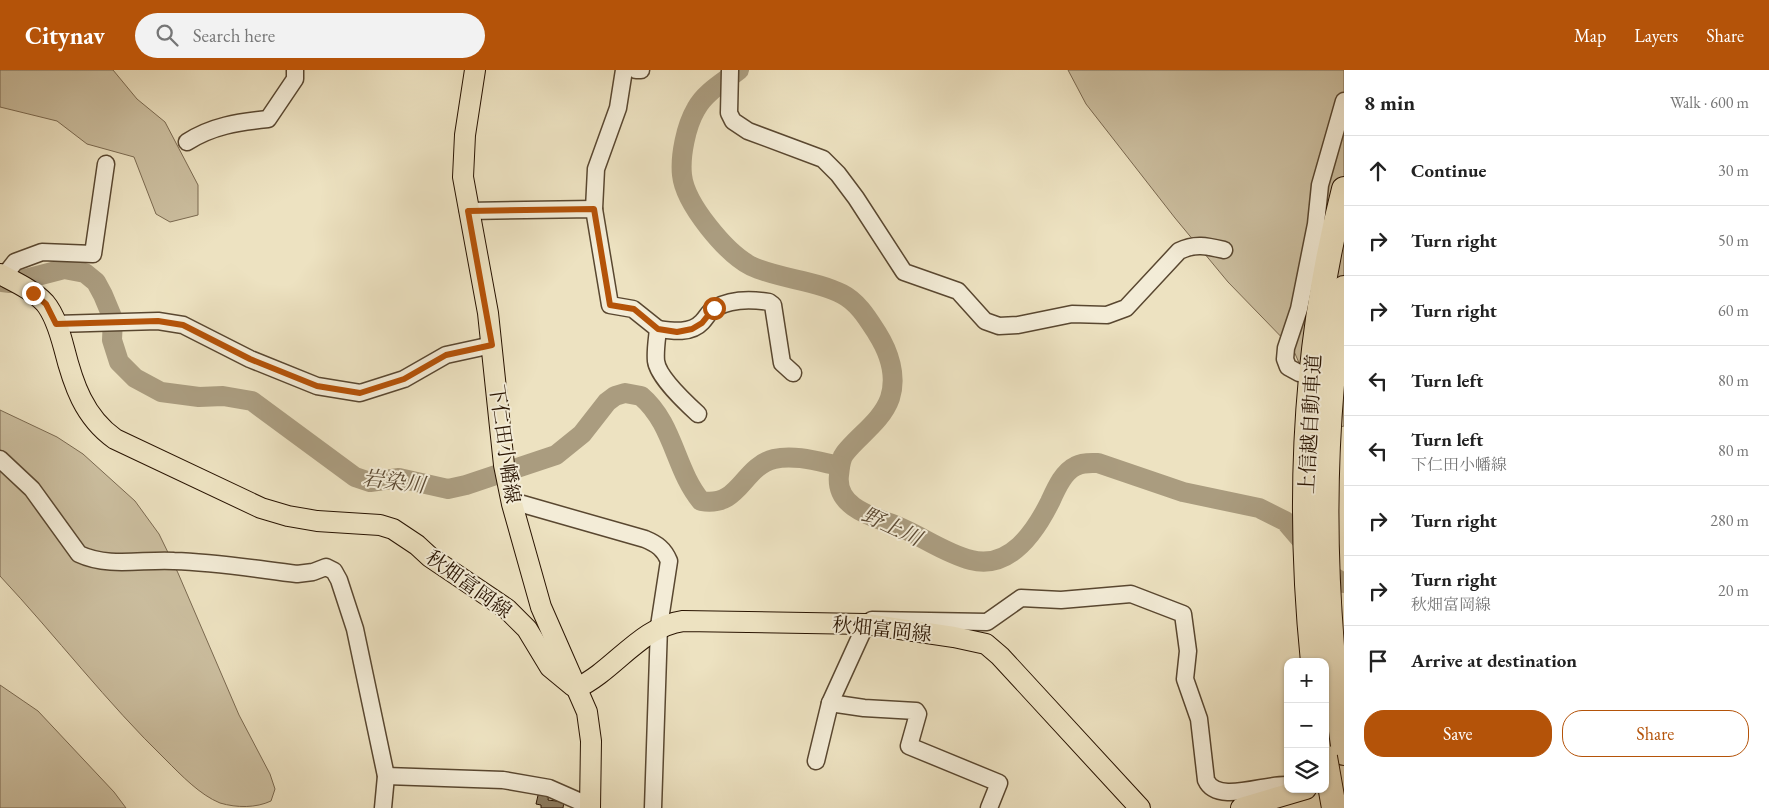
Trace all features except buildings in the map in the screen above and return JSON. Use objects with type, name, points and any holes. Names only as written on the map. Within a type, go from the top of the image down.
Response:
[{"type":"highway","name":"上信越自動車道","points":[[1313,658],[1306,566],[1317,427],[1318,321],[1328,260],[1344,189]]},
{"type":"highway","name":"上信越自動車道","points":[[1344,288],[1317,427],[1326,542],[1330,629],[1344,753]]},
{"type":"highway","points":[[1329,780],[1334,808]]},
{"type":"main road","name":"下仁田小幡線","points":[[477,71],[463,155],[463,177],[492,345],[504,465],[510,497],[541,607],[587,712],[590,727],[590,807]]},
{"type":"main road","name":"秋畑富岡線","points":[[2,275],[33,293],[46,304],[56,324],[71,375],[84,406],[105,432],[115,439],[261,508],[288,516],[317,521],[380,525],[393,529],[417,545],[430,557],[507,609],[527,629],[550,667],[568,684],[577,688],[592,681],[660,626],[683,621],[866,624],[954,637],[986,644],[1094,756],[1140,808]]},
{"type":"main road","points":[[1329,786],[1344,784]]},
{"type":"main road","points":[[1241,808],[1286,793]]},
{"type":"street","points":[[187,142],[205,131],[246,121],[268,119],[295,79],[296,70]]},
{"type":"street","points":[[624,70],[618,108],[596,169],[594,209],[610,305],[634,309],[658,329],[677,332],[692,329],[702,323],[714,308],[736,300],[769,302],[773,305],[782,363],[793,373]]},
{"type":"street","points":[[636,70],[641,70]]},
{"type":"street","points":[[730,70],[729,113],[733,121],[748,131],[823,158],[856,198],[904,272],[958,291],[985,321],[999,326],[1018,325],[1072,314],[1107,315],[1118,313],[1126,308],[1179,252],[1189,246],[1199,245],[1224,250]]},
{"type":"street","points":[[1299,373],[1288,367],[1285,359],[1286,348],[1299,309],[1316,224],[1320,185],[1344,101]]},
{"type":"street","points":[[2,275],[15,262],[42,252],[93,254],[106,164]]},
{"type":"street","points":[[468,211],[594,209]]},
{"type":"street","points":[[56,324],[158,321],[183,325],[250,359],[317,386],[360,393],[404,379],[446,355],[492,345]]},
{"type":"street","points":[[658,329],[656,361],[659,369],[680,398],[698,414]]},
{"type":"street","points":[[0,459],[32,489],[79,554],[87,558],[116,563],[177,561],[297,574],[313,572],[326,567],[334,571],[339,580],[355,629],[386,776],[384,808]]},
{"type":"street","points":[[510,497],[519,503],[656,544],[663,550],[670,561],[660,626],[654,808]]},
{"type":"street","points":[[816,761],[830,703],[866,624],[872,620],[987,622],[1021,598],[1061,600],[1131,594],[1144,597],[1183,614],[1188,651],[1185,679],[1199,719],[1206,780],[1209,786],[1218,791],[1233,792],[1278,785],[1284,786]]},
{"type":"street","points":[[830,703],[864,708],[916,711],[918,714],[909,746],[999,783],[989,808]]},
{"type":"street","points":[[386,776],[502,780],[549,788],[590,807]]},
{"type":"shaded area","points":[[0,70],[113,70],[137,99],[165,122],[198,185],[198,215],[170,222],[156,214],[134,157],[87,144],[57,121],[0,107]]},
{"type":"shaded area","points":[[1068,70],[1344,70],[1344,426],[1340,427],[1303,372],[1293,349],[1228,282],[1175,218],[1086,104]]},
{"type":"shaded area","points":[[0,410],[57,437],[83,454],[135,501],[159,534],[178,573],[239,715],[270,774],[275,789],[271,801],[253,806],[226,805],[205,795],[191,784],[123,716],[0,576]]},
{"type":"shaded area","points":[[0,685],[38,711],[114,792],[126,808],[0,808]]},
{"type":"waterway","name":"野上川","points":[[739,70],[704,97],[692,116],[684,141],[682,159],[682,175],[685,187],[708,227],[741,260],[773,274],[831,289],[848,297],[862,311],[881,340],[891,364],[893,381],[890,398],[882,414],[845,453],[840,464],[839,486],[843,496],[858,510],[906,530],[961,557],[985,562],[1009,554],[1020,546],[1044,514],[1060,481],[1067,472],[1081,464],[1098,463],[1183,492],[1259,508],[1285,521],[1332,576],[1344,583]]},
{"type":"waterway","name":"岩染川","points":[[2,282],[10,283],[64,269],[85,273],[96,282],[113,319],[112,340],[119,362],[135,378],[161,392],[199,397],[223,396],[252,401],[355,477],[370,482],[399,478],[448,489],[466,485],[556,455],[582,434],[607,402],[615,396],[625,393],[641,396],[652,407],[668,433],[692,489],[701,501],[714,502],[724,499],[733,493],[763,463],[774,459],[790,457],[840,466]]},
{"type":"route","points":[[33,293],[46,304],[56,324],[158,321],[183,325],[250,359],[317,386],[360,393],[404,379],[446,355],[492,345],[488,313],[468,211],[594,209],[610,305],[634,309],[658,329],[677,332],[692,329],[702,323],[714,308]]}]
